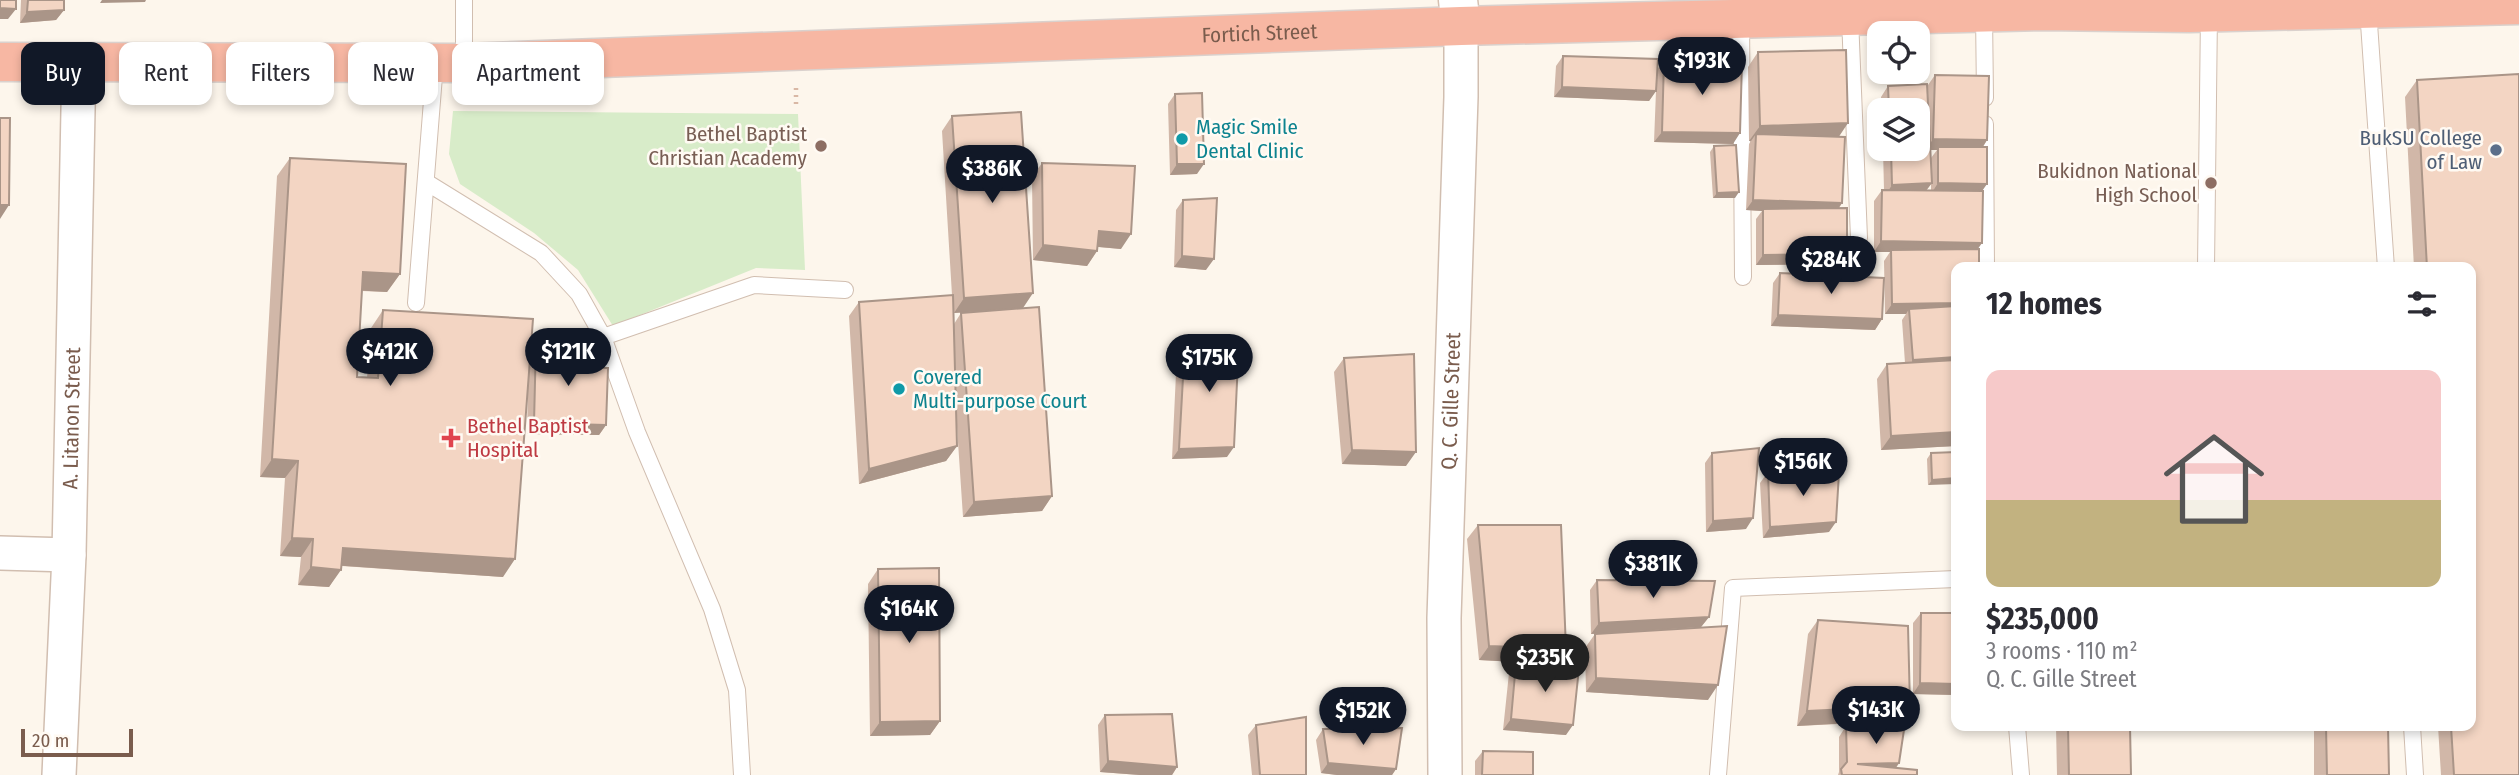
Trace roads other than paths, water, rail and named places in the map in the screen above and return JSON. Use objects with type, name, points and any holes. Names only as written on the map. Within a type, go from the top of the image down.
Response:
[{"type":"highway","name":"Fortich Street","points":[[105,61],[450,63],[1460,13],[1850,18],[1984,13],[2044,6],[2209,13],[2368,9],[2466,3],[2519,5]]},
{"type":"highway","name":"Fortich Street","points":[[0,62],[21,62]]},
{"type":"street","name":"Q. C. Gille Street","points":[[1445,775],[1444,618],[1461,109],[1460,13]]},
{"type":"street","name":"A. Litanon Street","points":[[59,775],[69,555],[78,105]]},
{"type":"street","points":[[0,553],[69,555]]},
{"type":"lane","points":[[416,303],[426,181],[464,0]]},
{"type":"lane","points":[[2368,9],[2386,262]]},
{"type":"lane","points":[[1984,13],[1986,262]]},
{"type":"lane","points":[[2206,262],[2209,13]]},
{"type":"lane","points":[[1741,18],[1743,277]]},
{"type":"lane","points":[[1850,18],[1859,237]]},
{"type":"lane","points":[[426,181],[541,253],[579,295],[603,337],[637,432],[712,608],[737,690],[743,775]]},
{"type":"lane","points":[[603,337],[754,285],[845,290]]},
{"type":"lane","points":[[1718,775],[1733,588],[1951,579]]},
{"type":"lane","points":[[2017,731],[2021,775]]},
{"type":"lane","points":[[2412,731],[2415,775]]},
{"type":"place","name":"Magic Smile Dental Clinic","points":[[1182,139]]},
{"type":"place","name":"Bethel Baptist Christian Academy","points":[[821,146]]},
{"type":"place","name":"BukSU College of Law","points":[[2496,150]]},
{"type":"place","name":"Bukidnon National High School","points":[[2211,183]]},
{"type":"place","name":"Covered Multi-purpose Court","points":[[899,389]]},
{"type":"place","name":"Bethel Baptist Hospital","points":[[451,438]]}]
